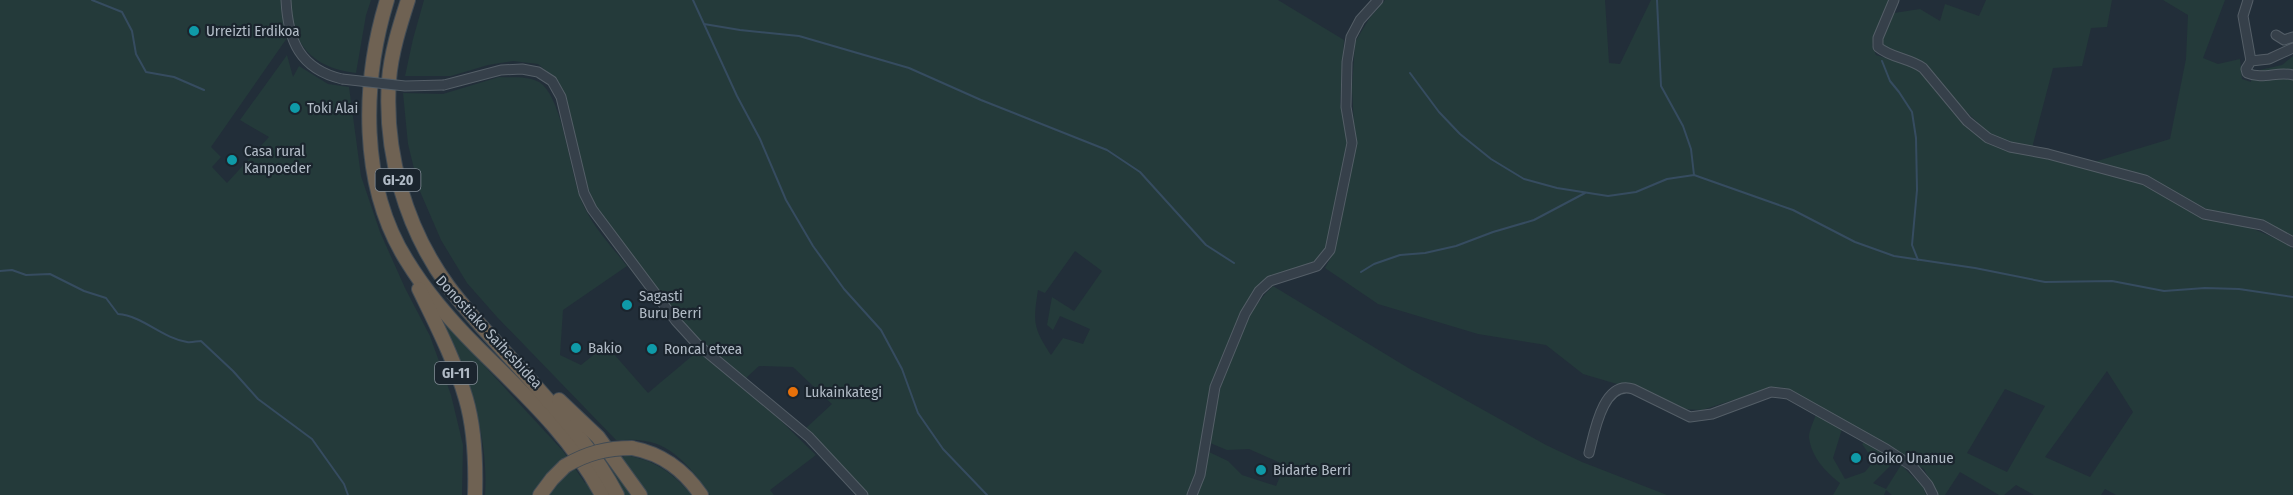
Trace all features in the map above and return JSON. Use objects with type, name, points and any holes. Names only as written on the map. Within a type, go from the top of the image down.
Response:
[{"type":"highway","name":"Donostiako Saihesbidea","points":[[387,0],[372,59],[369,97],[370,136],[375,173],[384,209],[406,260],[446,313],[556,428],[580,459],[602,495]]},
{"type":"highway","name":"Donostiako Saihesbidea","points":[[408,0],[389,79],[390,124],[398,182],[418,237],[449,287],[576,432],[599,463],[617,495]]},
{"type":"highway","name":"GI-11","points":[[406,260],[438,328],[466,400],[476,457],[475,495]]},
{"type":"highway","points":[[490,334],[598,437],[640,495]]},
{"type":"highway","points":[[540,495],[566,466],[582,456],[598,451],[632,448],[650,452],[679,469],[701,495]]},
{"type":"street","points":[[286,0],[290,27],[302,59],[320,72],[342,79],[405,86],[444,85],[501,70],[522,69],[538,72],[552,81],[561,98],[584,193],[600,222],[640,276],[675,321],[697,344],[809,437],[863,495]]},
{"type":"street","points":[[1192,495],[1200,475],[1215,387],[1245,314],[1259,291],[1270,281],[1317,267],[1329,250],[1352,143],[1346,107],[1347,62],[1351,37],[1360,20],[1378,0]]},
{"type":"street","points":[[1894,0],[1878,39],[1878,47],[1885,53],[1915,62],[1923,68],[1967,121],[1988,138],[2010,147],[2048,154],[2145,180],[2204,214],[2262,225],[2293,242]]},
{"type":"street","points":[[2248,0],[2243,16],[2251,61],[2246,69],[2247,73],[2256,77],[2286,73],[2293,75]]},
{"type":"street","points":[[2276,35],[2284,40],[2293,37]]},
{"type":"street","points":[[2251,61],[2269,59],[2293,48]]},
{"type":"street","points":[[1589,453],[1602,410],[1609,397],[1618,389],[1627,387],[1633,389],[1689,417],[1704,416],[1762,395],[1779,392],[1804,402],[1912,466],[1928,485],[1933,495]]},
{"type":"green space","points":[[0,0],[281,0],[287,38],[211,147],[221,157],[212,167],[227,183],[269,137],[240,120],[287,55],[293,77],[299,66],[328,84],[349,87],[361,176],[380,232],[430,336],[451,395],[463,445],[462,495],[0,495]]},
{"type":"green space","points":[[290,0],[371,0],[366,15],[356,73],[328,66],[316,60],[307,51],[295,30]]},
{"type":"green space","points":[[424,0],[1278,0],[1344,40],[1340,103],[1349,141],[1328,247],[1316,264],[1255,292],[1212,392],[1197,474],[1189,495],[867,495],[805,429],[832,404],[793,367],[759,366],[746,378],[684,327],[598,213],[588,188],[559,82],[538,64],[513,61],[488,65],[451,76],[405,76]],"holes":[[[1075,251],[1102,271],[1074,311],[1052,297],[1047,325],[1053,330],[1060,316],[1090,329],[1083,344],[1063,338],[1051,355],[1036,324],[1035,310],[1038,290],[1045,293]]]},
{"type":"green space","points":[[1385,0],[1605,0],[1609,63],[1620,64],[1651,0],[1889,0],[1872,45],[1876,55],[1917,68],[1961,120],[1981,139],[1999,148],[2049,157],[2147,186],[2192,212],[2214,220],[2249,227],[2284,242],[2293,249],[2293,495],[2116,495],[2105,489],[2101,495],[2034,495],[2016,485],[2004,495],[1999,495],[1960,472],[1945,495],[1937,495],[1924,469],[1786,388],[1774,387],[1702,410],[1680,409],[1628,383],[1617,384],[1583,374],[1546,345],[1478,334],[1378,304],[1325,268],[1335,250],[1355,144],[1352,88],[1355,42],[1369,19]],"holes":[[[2107,371],[2133,412],[2090,477],[2045,457]],[[2005,389],[2045,406],[2007,472],[1967,453]]]},
{"type":"green space","points":[[1986,0],[2112,0],[2107,27],[2091,28],[2082,66],[2053,68],[2032,148],[2003,142],[1991,135],[1957,103],[1928,66],[1884,46],[1882,37],[1894,13],[1920,9],[1940,21],[1945,4],[1979,16]]},
{"type":"green space","points":[[2163,0],[2225,0],[2203,58],[2218,64],[2240,59],[2242,79],[2251,82],[2251,72],[2282,65],[2293,56],[2293,237],[2195,205],[2159,183],[2094,162],[2170,139],[2186,59],[2188,15]]},
{"type":"green space","points":[[499,77],[522,78],[539,82],[550,94],[565,136],[583,204],[600,232],[627,266],[563,310],[560,355],[581,365],[606,345],[648,393],[698,351],[777,417],[816,455],[770,490],[774,495],[710,495],[683,461],[665,448],[641,440],[616,440],[467,283],[441,240],[419,189],[408,144],[403,93],[443,94]]},
{"type":"green space","points":[[1273,286],[1410,369],[1546,445],[1582,462],[1667,495],[1197,495],[1209,452],[1228,461],[1242,475],[1276,486],[1285,465],[1249,449],[1227,450],[1210,443],[1222,381],[1238,338],[1260,300]]},
{"type":"green space","points":[[444,322],[563,451],[585,483],[626,455],[655,464],[677,480],[692,495],[485,495],[484,450],[480,428],[469,385]]},
{"type":"green space","points":[[1816,414],[1842,429],[1833,458],[1845,479],[1865,472],[1874,461],[1862,444],[1866,441],[1895,461],[1873,483],[1886,489],[1901,465],[1923,487],[1926,495],[1892,495],[1886,490],[1884,495],[1833,495],[1840,483],[1820,463],[1810,444],[1809,434]]},
{"type":"waterway","points":[[92,0],[122,12],[132,31],[136,54],[146,72],[174,77],[204,90]]},
{"type":"waterway","points":[[693,0],[737,96],[760,139],[786,200],[813,246],[844,289],[881,330],[902,369],[918,413],[943,449],[987,495]]},
{"type":"waterway","points":[[1657,0],[1661,86],[1683,126],[1691,149],[1694,175]]},
{"type":"waterway","points":[[704,24],[799,36],[909,68],[981,100],[1107,150],[1140,172],[1206,245],[1234,263]]},
{"type":"waterway","points":[[1882,61],[1890,81],[1912,112],[1916,138],[1917,190],[1912,245],[1918,260]]},
{"type":"waterway","points":[[1410,73],[1439,112],[1460,134],[1491,159],[1524,179],[1557,188],[1608,196],[1636,192],[1667,179],[1694,175],[1793,210],[1855,242],[1894,256],[1975,268],[2045,282],[2112,281],[2164,291],[2205,288],[2239,289],[2293,297]]},
{"type":"waterway","points":[[1361,272],[1374,264],[1400,255],[1425,253],[1456,246],[1534,220],[1585,193]]},
{"type":"waterway","points":[[0,271],[12,270],[26,275],[50,274],[84,291],[106,298],[118,314],[136,319],[178,340],[201,341],[258,399],[312,439],[344,484],[348,495]]},
{"type":"place","name":"Urreizti Erdikoa","points":[[194,31]]},
{"type":"place","name":"Toki Alai","points":[[295,108]]},
{"type":"place","name":"Casa rural Kanpoeder","points":[[232,160]]},
{"type":"place","name":"Sagasti Buru Berri","points":[[627,305]]},
{"type":"place","name":"Bakio","points":[[576,348]]},
{"type":"place","name":"Roncal etxea","points":[[652,349]]},
{"type":"place","name":"Lukainkategi","points":[[793,392]]},
{"type":"place","name":"Goiko Unanue","points":[[1856,458]]},
{"type":"place","name":"Bidarte Berri","points":[[1261,470]]}]
